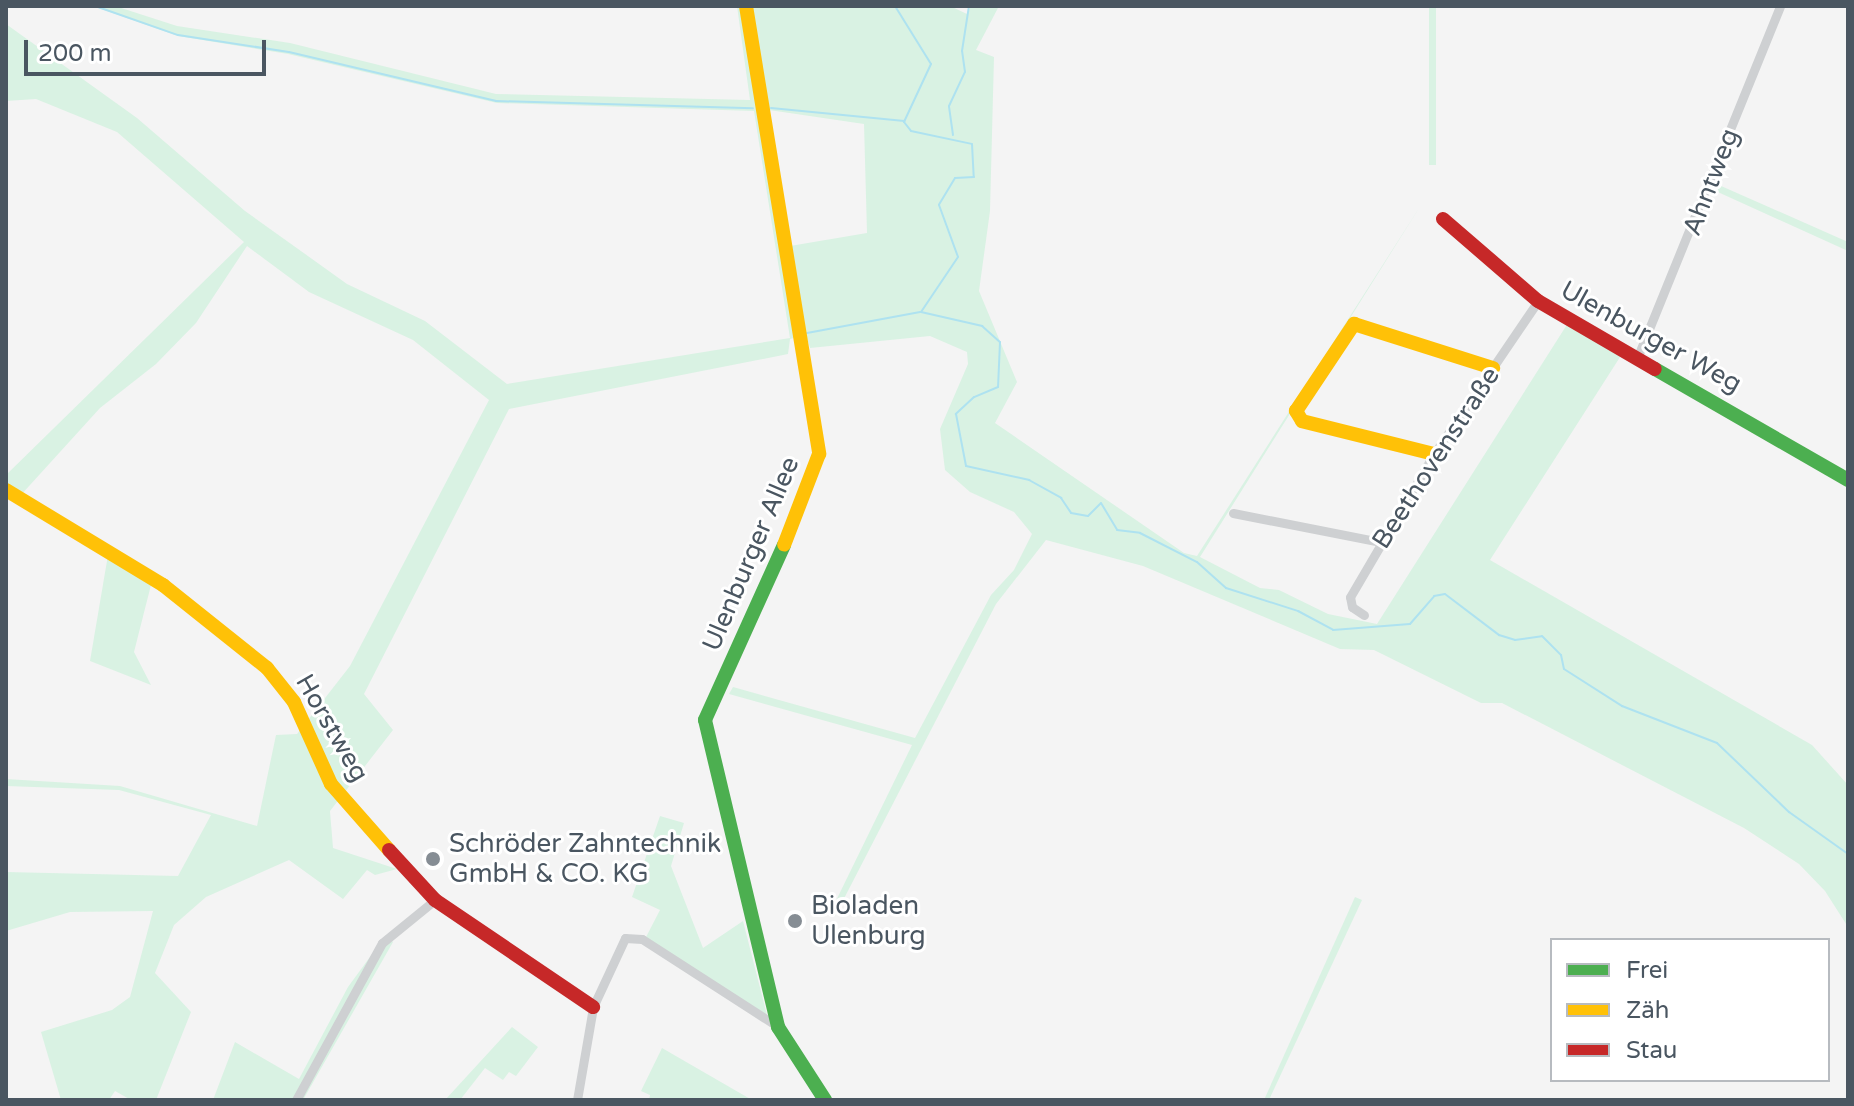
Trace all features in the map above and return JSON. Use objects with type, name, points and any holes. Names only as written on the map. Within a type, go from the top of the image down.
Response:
[{"type":"street","name":"Ulenburger Allee","points":[[746,6],[819,454],[812,483],[705,720],[778,1027],[825,1100]]},
{"type":"street","name":"Ahntweg","points":[[1638,356],[1780,6]]},
{"type":"street","name":"Ulenburger Weg","points":[[1443,219],[1538,301],[1848,480]]},
{"type":"street","name":"Beethovenstraße","points":[[1364,615],[1352,607],[1350,597],[1434,454],[1538,301]]},
{"type":"street","points":[[1434,454],[1297,417],[1354,324],[1493,368]]},
{"type":"street","name":"Horstweg","points":[[6,490],[163,585],[267,668],[294,702],[331,784],[435,900],[593,1007]]},
{"type":"street","points":[[1233,513],[1381,542]]},
{"type":"street","points":[[296,1100],[382,943],[435,900]]},
{"type":"street","points":[[577,1100],[593,1007],[620,944],[631,937],[778,1027]]},
{"type":"green space","points":[[93,6],[115,6],[177,26],[290,43],[496,94],[750,100],[737,6],[950,6],[967,14],[971,6],[999,6],[976,50],[994,57],[990,211],[979,291],[1017,382],[995,423],[1184,553],[1197,556],[1421,205],[1200,557],[1260,588],[1279,590],[1328,614],[1377,624],[1568,323],[1622,354],[1490,560],[1812,745],[1848,785],[1848,927],[1825,891],[1799,864],[1744,828],[1502,703],[1481,703],[1374,650],[1340,649],[1143,566],[1046,540],[996,604],[835,916],[829,915],[912,745],[729,694],[733,687],[915,738],[991,595],[1014,570],[1032,534],[1014,512],[970,492],[945,470],[940,429],[968,364],[967,352],[930,336],[810,348],[806,335],[790,339],[788,354],[509,409],[364,694],[393,730],[330,811],[333,848],[397,869],[375,875],[367,870],[343,899],[289,860],[206,897],[174,925],[155,973],[191,1012],[156,1100],[131,1100],[115,1091],[109,1100],[61,1100],[41,1032],[112,1010],[130,997],[153,911],[70,912],[6,931],[6,872],[178,876],[211,815],[119,790],[6,786],[6,779],[120,786],[257,826],[276,735],[297,734],[350,666],[489,400],[413,340],[309,292],[247,246],[196,323],[156,364],[100,408],[20,496],[152,581],[134,652],[151,685],[90,661],[108,555],[6,494],[6,475],[244,242],[117,132],[36,99],[6,101],[6,24],[137,118],[245,211],[347,284],[425,321],[507,384],[790,338],[754,111],[497,103],[288,54],[178,36]],"holes":[[[769,110],[864,124],[867,233],[790,246]]]},
{"type":"green space","points":[[1429,6],[1436,6],[1436,165],[1429,165]]},
{"type":"green space","points":[[1712,182],[1848,242],[1848,251],[1709,188]]},
{"type":"green space","points":[[660,816],[684,823],[671,866],[703,948],[743,921],[767,1015],[645,939],[660,910],[632,897]]},
{"type":"green space","points":[[1355,897],[1362,900],[1269,1100],[1264,1100]]},
{"type":"green space","points":[[386,935],[393,942],[303,1100],[213,1100],[235,1042],[299,1079],[348,987]]},
{"type":"green space","points":[[512,1027],[538,1047],[516,1076],[509,1072],[503,1080],[485,1068],[460,1100],[445,1100]]},
{"type":"green space","points":[[662,1048],[752,1100],[649,1100],[650,1095],[641,1091]]},
{"type":"waterway","points":[[95,6],[178,35],[289,52],[496,101],[753,108]]},
{"type":"waterway","points":[[895,6],[931,64],[904,122],[911,131],[972,144],[974,177],[955,178],[939,205],[958,257],[921,312],[982,326],[1000,342],[998,387],[974,397],[956,414],[966,466],[1029,480],[1061,498],[1071,513],[1088,516],[1101,503],[1117,530],[1140,533],[1197,562],[1226,588],[1298,611],[1333,630],[1410,624],[1434,596],[1445,594],[1499,635],[1515,640],[1542,636],[1561,655],[1564,669],[1622,706],[1717,743],[1789,812],[1848,854]]},
{"type":"waterway","points":[[953,135],[949,106],[965,72],[962,51],[969,6]]},
{"type":"waterway","points":[[771,108],[904,121]]},
{"type":"waterway","points":[[807,333],[920,312]]},
{"type":"traffic: fast","points":[[1655,369],[1848,480]]},
{"type":"traffic: fast","points":[[784,545],[705,720],[778,1027],[825,1100]]},
{"type":"traffic: slow","points":[[746,6],[819,454],[784,545]]},
{"type":"traffic: slow","points":[[1434,454],[1302,421],[1296,411],[1354,324],[1493,368]]},
{"type":"traffic: slow","points":[[6,490],[163,585],[267,668],[294,702],[331,784],[389,850]]},
{"type":"traffic: jam","points":[[1443,219],[1538,301],[1655,369]]},
{"type":"traffic: jam","points":[[389,850],[435,900],[593,1007]]},
{"type":"place","name":"Schröder Zahntechnik GmbH & CO. KG","points":[[433,859]]},
{"type":"place","name":"Bioladen Ulenburg","points":[[795,921]]}]
